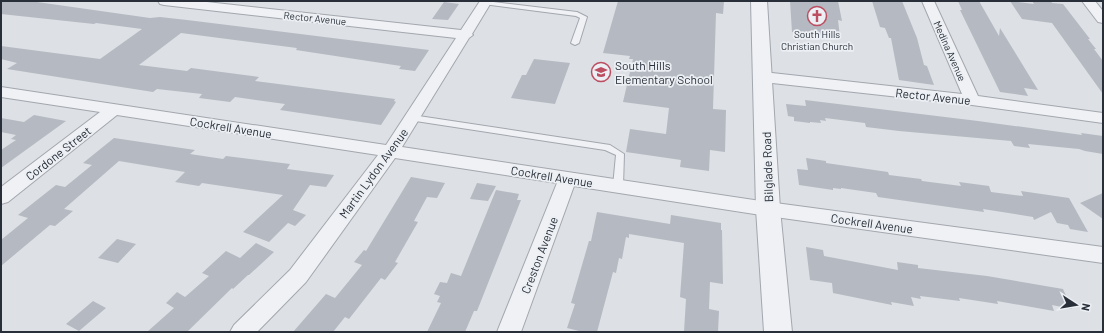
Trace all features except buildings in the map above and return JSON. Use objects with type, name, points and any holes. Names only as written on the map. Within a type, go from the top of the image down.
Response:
[{"type":"street","name":"Rector Avenue","points":[[164,1],[466,35]]},
{"type":"street","name":"Bilglade Road","points":[[759,1],[768,209],[778,332]]},
{"type":"street","name":"Medina Avenue","points":[[928,1],[972,100]]},
{"type":"street","points":[[1088,1],[1103,19]]},
{"type":"street","name":"Martin Lydon Avenue","points":[[242,332],[298,276],[391,151],[486,2]]},
{"type":"street","name":"Rector Avenue","points":[[763,77],[972,100],[1103,118]]},
{"type":"street","name":"Cockrell Avenue","points":[[1,92],[768,209],[1103,255]]},
{"type":"street","name":"Cordone Street","points":[[1,197],[114,109]]},
{"type":"street","name":"Creston Avenue","points":[[509,332],[568,178]]},
{"type":"lane","points":[[486,2],[577,14],[584,17],[575,43]]},
{"type":"lane","points":[[412,118],[607,148],[620,154],[618,186]]},
{"type":"place","name":"South Hills Christian Church","points":[[817,16]]},
{"type":"place","name":"South Hills Elementary School","points":[[601,72]]}]
